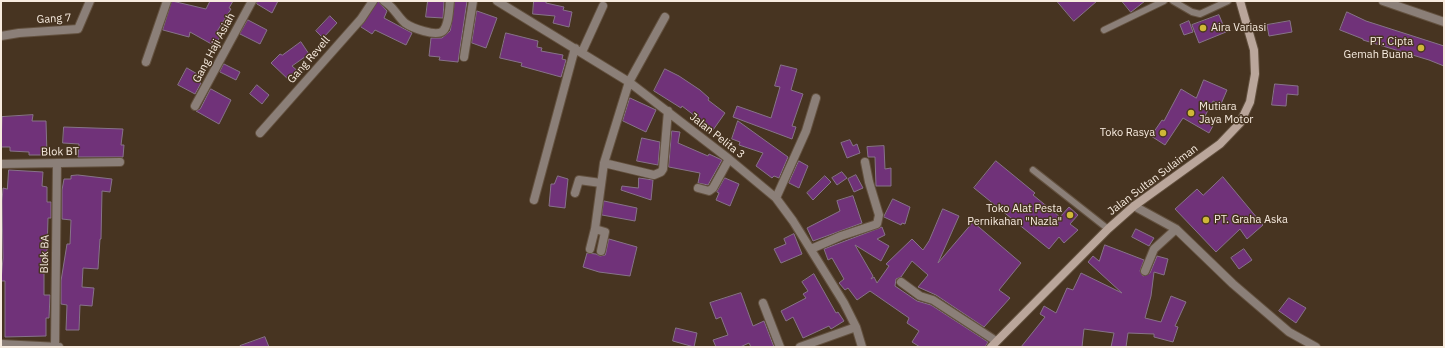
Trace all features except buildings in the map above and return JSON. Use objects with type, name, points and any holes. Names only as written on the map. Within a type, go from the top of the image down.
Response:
[{"type":"main road","name":"Jalan Sultan Sulaiman","points":[[994,344],[1108,229],[1134,206],[1220,144],[1240,123],[1250,102],[1255,74],[1254,50],[1240,1]]},
{"type":"street","name":"Gang 7","points":[[1,36],[19,33],[78,29],[90,1]]},
{"type":"street","points":[[146,62],[167,1]]},
{"type":"street","name":"Gang Haji Asiah","points":[[195,106],[252,1]]},
{"type":"street","name":"Gang Revell","points":[[260,133],[360,19],[373,1]]},
{"type":"street","points":[[384,1],[393,7],[407,24],[424,31],[438,33],[443,31],[446,26],[450,1]]},
{"type":"street","points":[[464,57],[473,1]]},
{"type":"street","name":"Jalan Pelita 3","points":[[497,1],[629,82],[729,159],[776,198],[811,249],[844,303],[856,327],[862,347]]},
{"type":"street","points":[[1383,1],[1444,22]]},
{"type":"street","points":[[534,200],[579,50],[603,6]]},
{"type":"street","points":[[590,248],[595,229],[604,163],[629,82],[665,17]]},
{"type":"street","points":[[776,198],[806,131],[816,98]]},
{"type":"street","points":[[604,163],[654,175],[661,172],[663,169],[668,111]]},
{"type":"street","points":[[698,188],[709,191],[713,188],[729,159]]},
{"type":"street","name":"Blok BT","points":[[1,164],[120,162]]},
{"type":"street","points":[[811,249],[841,236],[877,224],[879,215],[869,182],[866,162]]},
{"type":"street","name":"Blok BA","points":[[57,163],[57,346]]},
{"type":"street","points":[[575,193],[579,180],[601,183]]},
{"type":"street","points":[[1134,206],[1176,229],[1233,284],[1289,332],[1316,347]]},
{"type":"street","points":[[595,229],[605,232],[601,251]]},
{"type":"street","points":[[1145,271],[1154,250],[1176,229]]},
{"type":"street","points":[[901,282],[920,296],[933,300],[994,344]]},
{"type":"street","points":[[763,303],[780,347]]},
{"type":"street","points":[[800,347],[856,327]]},
{"type":"street","points":[[1,344],[57,346]]},
{"type":"lane","points":[[1104,30],[1164,1]]},
{"type":"lane","points":[[1173,1],[1192,12],[1200,14],[1228,1]]},
{"type":"lane","points":[[1033,170],[1108,229]]},
{"type":"place","name":"Aira Variasi","points":[[1203,28]]},
{"type":"place","name":"PT. Cipta Gemah Buana","points":[[1421,48]]},
{"type":"place","name":"Mutiara Jaya Motor","points":[[1191,113]]},
{"type":"place","name":"Toko Rasya","points":[[1163,133]]},
{"type":"place","name":"Toko Alat Pesta Pernikahan \"Nazla\"","points":[[1070,215]]},
{"type":"place","name":"PT. Graha Aska","points":[[1206,220]]}]
